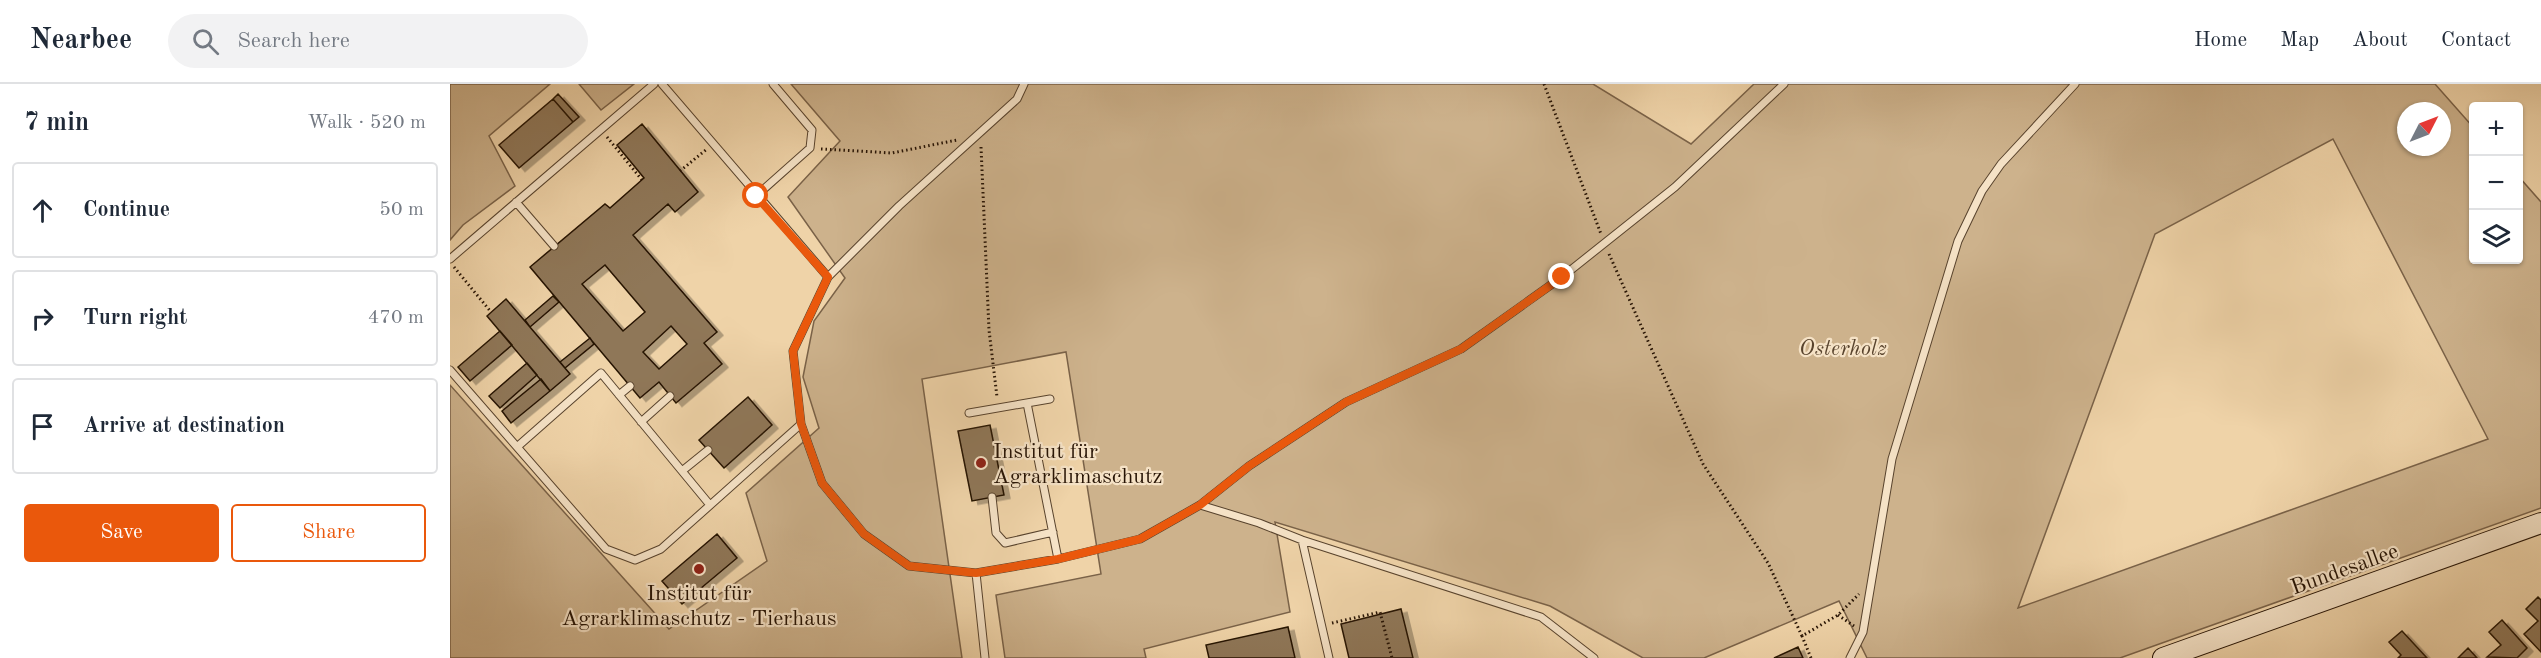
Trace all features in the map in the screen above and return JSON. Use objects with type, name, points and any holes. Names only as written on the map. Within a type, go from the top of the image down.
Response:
[{"type":"main road","name":"Bundesallee","points":[[2163,658],[2541,524]]},
{"type":"lane","points":[[450,260],[654,84]]},
{"type":"lane","points":[[662,84],[712,145],[828,277]]},
{"type":"lane","points":[[756,196],[810,148],[812,130],[773,84]]},
{"type":"lane","points":[[1024,84],[1017,99],[980,135],[899,206],[828,277],[793,351],[801,424],[822,483],[864,534],[909,566],[976,573],[1058,559],[1140,539],[1200,505],[1249,466],[1346,402],[1461,349],[1562,277],[1675,187],[1784,84]]},
{"type":"lane","points":[[1850,658],[1863,632],[1892,459],[1958,241],[1982,191],[2001,164],[2075,84]]},
{"type":"lane","points":[[516,202],[554,246]]},
{"type":"lane","points":[[450,370],[606,549],[635,560],[661,549],[801,424]]},
{"type":"lane","points":[[518,447],[601,373],[710,505]]},
{"type":"lane","points":[[619,395],[630,386]]},
{"type":"lane","points":[[641,422],[670,396]]},
{"type":"lane","points":[[969,413],[1050,399]]},
{"type":"lane","points":[[1026,403],[1058,559]]},
{"type":"lane","points":[[682,471],[708,450]]},
{"type":"lane","points":[[992,497],[996,533],[1005,543],[1053,532]]},
{"type":"lane","points":[[1200,505],[1541,617],[1594,658]]},
{"type":"lane","points":[[1302,540],[1329,658]]},
{"type":"lane","points":[[976,573],[985,658]]},
{"type":"path","points":[[1544,84],[1605,243],[1702,465],[1768,563],[1811,658]]},
{"type":"path","points":[[600,130],[642,180]]},
{"type":"path","points":[[810,148],[892,153],[980,135],[989,330],[998,408]]},
{"type":"path","points":[[680,171],[712,145]]},
{"type":"path","points":[[450,260],[491,312]]},
{"type":"path","points":[[1802,636],[1838,615],[1870,582]]},
{"type":"path","points":[[1321,626],[1380,612],[1392,658]]},
{"type":"path","points":[[1838,615],[1863,632]]},
{"type":"green space","points":[[450,84],[550,84],[489,136],[515,186],[463,225],[450,240]]},
{"type":"green space","points":[[579,84],[634,84],[601,110]]},
{"type":"green space","name":"Osterholz","points":[[791,84],[1593,84],[1691,144],[1754,84],[2435,84],[2451,102],[2397,102],[2397,156],[2451,156],[2451,102],[2469,122],[2469,264],[2523,264],[2523,182],[2541,202],[2541,508],[2120,658],[1867,658],[1839,601],[1704,658],[1643,658],[1550,606],[1275,522],[1290,612],[1144,649],[1146,658],[1005,658],[996,595],[1101,574],[1066,352],[922,379],[962,658],[450,658],[450,385],[669,629],[767,561],[746,493],[819,428],[803,377],[814,321],[845,278],[788,197],[840,141]],"holes":[[[2333,139],[2488,439],[2018,608],[2155,234]]]},
{"type":"building","points":[[558,94],[579,117],[573,122],[553,99]]},
{"type":"building","points":[[553,99],[573,122],[519,168],[499,145]]},
{"type":"building","points":[[642,124],[698,192],[675,212],[668,204],[633,235],[717,332],[704,343],[722,364],[676,403],[659,382],[640,398],[530,267],[605,204],[610,208],[644,178],[617,145]],"holes":[[[605,265],[645,312],[623,331],[582,284]],[[671,326],[687,344],[659,369],[643,352]]]},
{"type":"building","points":[[553,296],[559,302],[530,327],[525,320]]},
{"type":"building","points":[[506,299],[570,374],[550,391],[487,316]]},
{"type":"building","points":[[500,331],[512,345],[470,381],[458,367]]},
{"type":"building","points":[[590,338],[594,344],[565,368],[560,362]]},
{"type":"building","points":[[527,363],[537,375],[500,408],[489,396]]},
{"type":"building","points":[[541,379],[550,391],[511,423],[502,411]]},
{"type":"building","points":[[748,397],[772,425],[724,468],[699,440]]},
{"type":"building","name":"Institut für Agrarklimaschutz","points":[[990,425],[1004,495],[972,501],[958,431]]},
{"type":"building","name":"Institut für Agrarklimaschutz - Tierhaus","points":[[717,534],[737,558],[682,604],[662,581]]},
{"type":"building","points":[[2538,597],[2541,600],[2541,652],[2524,634],[2538,621],[2526,609]]},
{"type":"building","points":[[1401,609],[1413,658],[1349,658],[1341,624]]},
{"type":"building","points":[[2502,620],[2527,648],[2517,658],[2487,657],[2501,645],[2489,632]]},
{"type":"building","points":[[1288,627],[1295,658],[1209,658],[1206,645]]},
{"type":"building","points":[[2402,631],[2427,658],[2398,658],[2401,655],[2389,642]]},
{"type":"building","points":[[1798,647],[1803,658],[1774,658]]},
{"type":"building","points":[[2468,648],[2477,658],[2458,658]]},
{"type":"place","name":"Institut für Agrarklimaschutz","points":[[981,463]]},
{"type":"place","name":"Institut für Agrarklimaschutz - Tierhaus","points":[[699,569]]},
{"type":"route","points":[[756,196],[828,277],[793,351],[801,424],[822,483],[864,534],[909,566],[976,573],[1058,559],[1140,539],[1200,505],[1249,466],[1346,402],[1461,349],[1562,277]]}]
